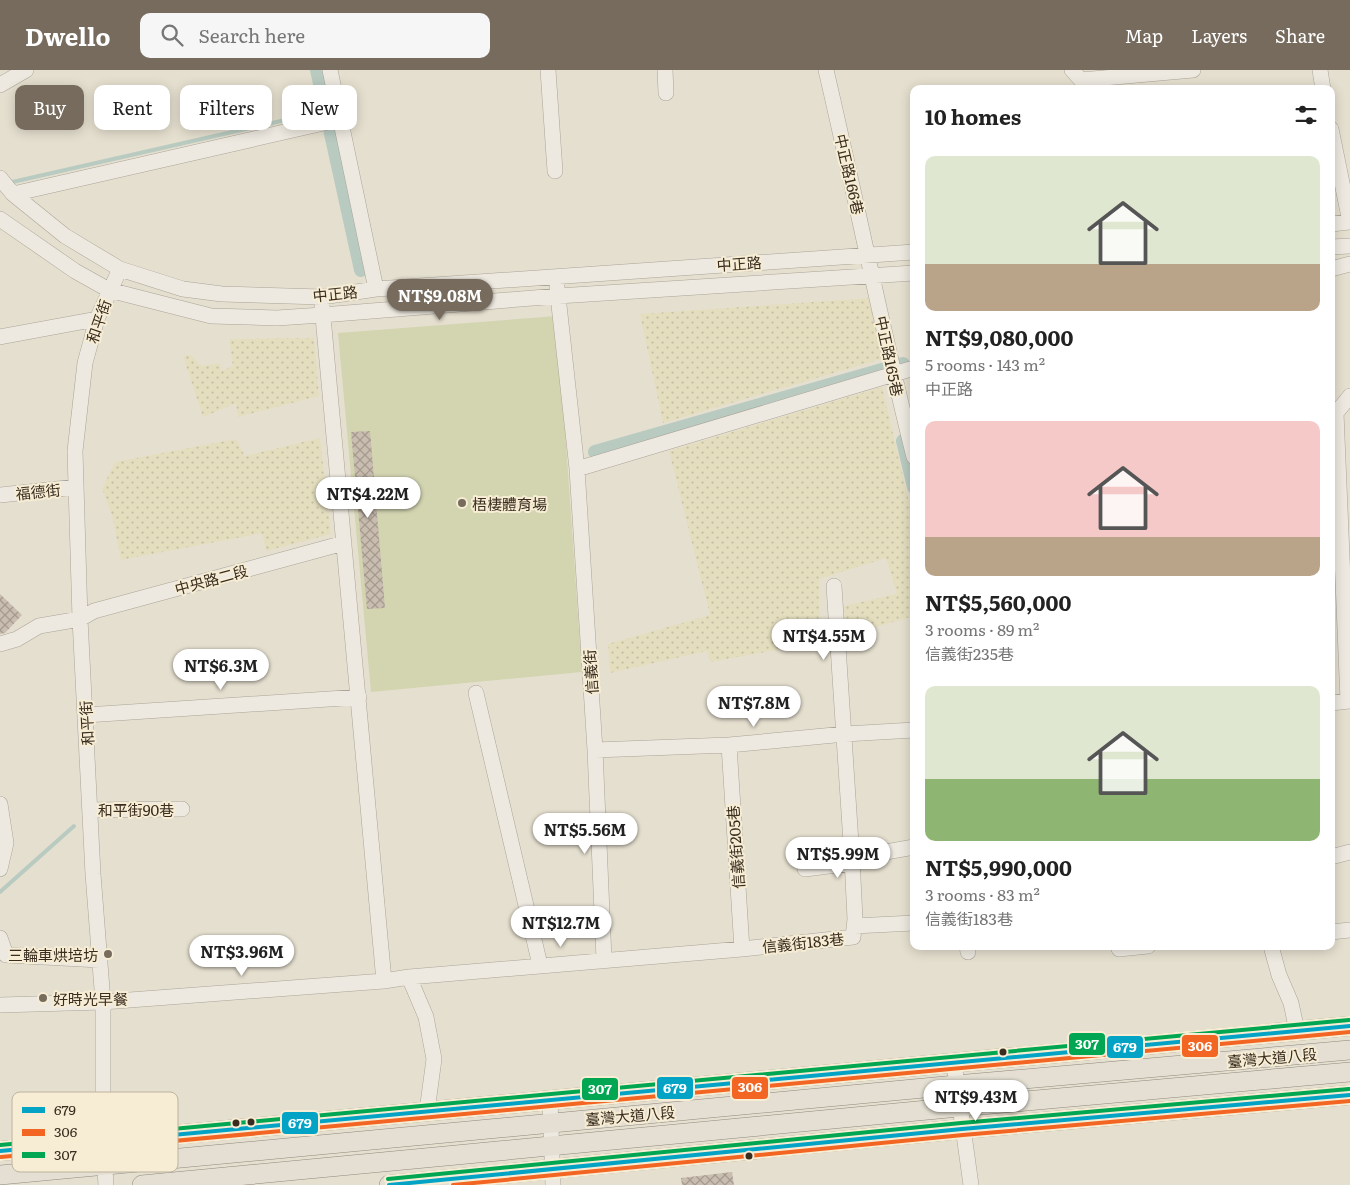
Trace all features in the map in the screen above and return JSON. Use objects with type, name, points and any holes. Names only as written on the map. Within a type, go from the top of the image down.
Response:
[{"type":"main road","name":"臺灣大道八段","points":[[178,1134],[1350,1026]]},
{"type":"main road","name":"臺灣大道八段","points":[[178,1158],[1350,1050]]},
{"type":"main road","name":"臺灣大道八段","points":[[142,1185],[959,1107],[1350,1072]]},
{"type":"main road","points":[[389,1185],[553,1177],[962,1129],[1350,1095]]},
{"type":"main road","name":"臺灣大道八段","points":[[0,1175],[32,1172]]},
{"type":"street","points":[[0,85],[26,70]]},
{"type":"street","points":[[330,70],[333,85]]},
{"type":"street","points":[[548,70],[555,171]]},
{"type":"street","points":[[665,70],[666,93]]},
{"type":"street","name":"中正路166巷","points":[[826,70],[868,255]]},
{"type":"street","points":[[1072,70],[1082,80],[1192,70]]},
{"type":"street","points":[[1320,70],[1322,85]]},
{"type":"street","points":[[13,194],[293,130]]},
{"type":"street","points":[[343,130],[376,289]]},
{"type":"street","points":[[1335,149],[1350,222],[1335,224]]},
{"type":"street","name":"中正路","points":[[0,178],[13,194],[65,236],[120,269],[183,289],[222,294],[322,297],[376,289],[910,252]]},
{"type":"street","name":"中正路","points":[[0,219],[75,271],[109,290],[210,316],[277,318],[558,296],[910,273]]},
{"type":"street","points":[[1335,247],[1350,246]]},
{"type":"street","name":"中正路165巷","points":[[868,255],[910,442]]},
{"type":"street","points":[[1335,268],[1350,264]]},
{"type":"street","name":"和平街","points":[[103,1092],[103,1002],[80,619],[75,451],[85,363],[97,319],[120,269]]},
{"type":"street","name":"信義街","points":[[556,276],[577,469],[595,750],[604,959]]},
{"type":"street","points":[[322,297],[322,315],[384,981]]},
{"type":"street","points":[[0,337],[97,319]]},
{"type":"street","points":[[577,469],[910,369]]},
{"type":"street","points":[[1335,703],[1349,701],[1336,414],[1350,396]]},
{"type":"street","name":"福德街","points":[[0,495],[76,487]]},
{"type":"street","name":"中央路二段","points":[[0,644],[17,639],[39,626],[80,619],[94,611],[344,543]]},
{"type":"street","name":"信義街183巷","points":[[742,949],[853,937],[852,861],[834,586]]},
{"type":"street","points":[[476,693],[540,965]]},
{"type":"street","points":[[86,715],[359,697]]},
{"type":"street","points":[[595,750],[728,745],[845,734],[910,730]]},
{"type":"street","name":"信義街205巷","points":[[728,745],[742,949]]},
{"type":"street","points":[[0,804],[6,843],[0,869]]},
{"type":"street","name":"和平街90巷","points":[[90,810],[182,809]]},
{"type":"street","points":[[805,869],[910,848]]},
{"type":"street","points":[[1335,855],[1350,852]]},
{"type":"street","name":"信義街183巷","points":[[854,926],[910,923]]},
{"type":"street","points":[[1335,932],[1350,930]]},
{"type":"street","points":[[0,938],[6,955],[100,960]]},
{"type":"street","points":[[0,1005],[103,1002],[384,981],[409,976],[742,949]]},
{"type":"street","points":[[1272,950],[1278,975],[1291,1003],[1297,1031]]},
{"type":"street","points":[[409,976],[426,1017],[434,1059],[427,1111]]},
{"type":"street","points":[[954,1063],[971,1185]]},
{"type":"street","points":[[550,1099],[553,1177]]},
{"type":"street","name":"和平街","points":[[105,1172],[106,1185]]},
{"type":"shaded area","points":[[872,298],[888,357],[663,423],[640,314]]},
{"type":"shaded area","points":[[314,338],[319,396],[238,417],[236,403],[203,417],[183,356],[191,355],[201,366],[220,363],[221,371],[233,366],[229,339]]},
{"type":"shaded area","points":[[882,387],[910,506],[910,617],[847,635],[844,606],[897,594],[886,558],[819,579],[820,642],[710,662],[707,651],[610,673],[608,644],[710,615],[669,451]]},
{"type":"shaded area","points":[[320,438],[331,534],[266,551],[262,533],[121,560],[112,515],[102,489],[115,462],[236,439],[245,456]]},
{"type":"green space","name":"梧棲體育場","points":[[557,316],[582,672],[371,692],[338,333]]},
{"type":"building","points":[[370,431],[385,608],[367,609],[351,432]]},
{"type":"building","points":[[0,594],[22,615],[5,633],[0,634]]},
{"type":"building","points":[[732,1172],[734,1185],[682,1185],[681,1178]]},
{"type":"waterway","points":[[317,70],[361,270]]},
{"type":"waterway","points":[[8,183],[282,121]]},
{"type":"waterway","points":[[595,452],[903,364]]},
{"type":"waterway","points":[[903,441],[910,470]]},
{"type":"waterway","points":[[0,892],[74,826]]},
{"type":"transit line","name":"307","points":[[178,1129],[1349,1020]]},
{"type":"transit line","name":"679","points":[[178,1135],[1350,1026]]},
{"type":"transit line","name":"306","points":[[178,1141],[1350,1032]]},
{"type":"transit line","name":"307","points":[[388,1179],[961,1123],[1349,1089]]},
{"type":"transit line","name":"679","points":[[389,1185],[962,1129],[1350,1095]]},
{"type":"transit line","name":"306","points":[[453,1185],[963,1135],[1350,1101]]},
{"type":"transit line","name":"307","points":[[0,1145],[12,1144]]},
{"type":"transit line","name":"679","points":[[0,1151],[12,1150]]},
{"type":"transit line","name":"306","points":[[1,1157],[12,1156]]},
{"type":"place","name":"梧棲體育場","points":[[462,503]]},
{"type":"place","name":"三輪車烘培坊","points":[[108,954]]},
{"type":"place","name":"好時光早餐","points":[[43,998]]}]
